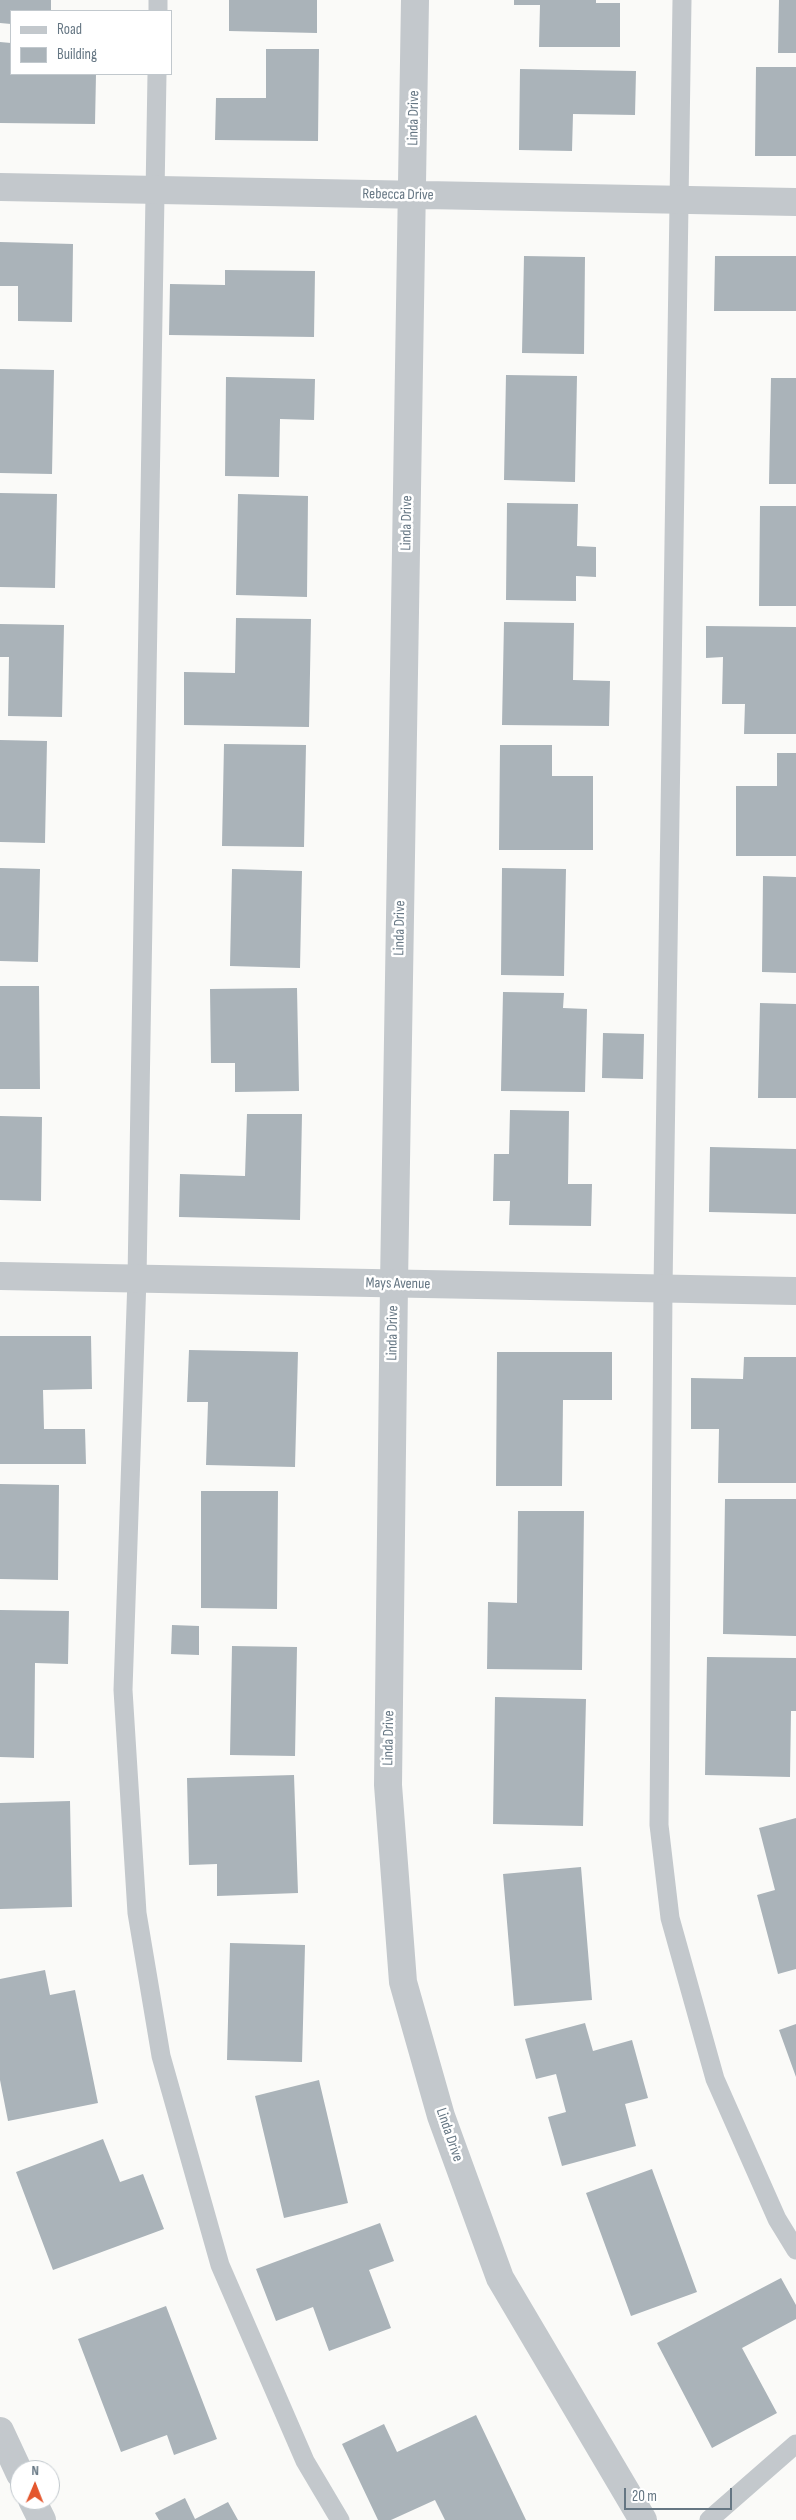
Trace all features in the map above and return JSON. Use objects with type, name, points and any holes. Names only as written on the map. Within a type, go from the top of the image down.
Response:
[{"type":"street","name":"Linda Drive","points":[[415,0],[394,1283],[388,1785],[403,1982],[441,2116],[500,2278],[643,2520]]},
{"type":"street","name":"Rebecca Drive","points":[[0,187],[796,202]]},
{"type":"street","name":"Mays Avenue","points":[[0,1276],[796,1291]]},
{"type":"street","points":[[0,2431],[13,2460]]},
{"type":"lane","points":[[682,0],[663,1289],[659,1825],[670,1918],[715,2079],[777,2219],[796,2250]]},
{"type":"lane","points":[[158,75],[137,1278],[123,1690],[137,1913],[161,2056],[220,2265],[305,2461],[340,2520]]},
{"type":"lane","points":[[709,2520],[796,2444]]},
{"type":"building","points":[[0,0],[51,0],[51,10],[10,10],[10,24],[0,23]]},
{"type":"building","points":[[229,0],[317,0],[317,33],[229,31]]},
{"type":"building","points":[[514,0],[596,0],[596,3],[620,3],[620,47],[539,47],[540,5],[514,5]]},
{"type":"building","points":[[779,0],[796,0],[796,53],[778,53]]},
{"type":"building","points":[[0,42],[10,43],[10,75],[96,75],[95,124],[0,123]]},
{"type":"building","points":[[266,49],[319,49],[318,141],[215,140],[216,98],[266,98]]},
{"type":"building","points":[[756,67],[796,67],[796,156],[755,156]]},
{"type":"building","points":[[520,69],[636,71],[635,115],[573,114],[572,151],[519,150]]},
{"type":"building","points":[[0,242],[73,244],[72,322],[18,321],[18,286],[0,286]]},
{"type":"building","points":[[524,256],[585,257],[584,354],[522,353]]},
{"type":"building","points":[[715,256],[796,256],[796,311],[714,311]]},
{"type":"building","points":[[225,270],[315,271],[314,337],[169,335],[170,284],[225,285]]},
{"type":"building","points":[[0,369],[54,370],[52,474],[0,473]]},
{"type":"building","points":[[506,375],[577,376],[575,482],[504,480]]},
{"type":"building","points":[[226,377],[315,379],[314,420],[280,419],[279,477],[225,476]]},
{"type":"building","points":[[771,378],[796,378],[796,484],[769,484]]},
{"type":"building","points":[[0,493],[57,494],[55,588],[0,587]]},
{"type":"building","points":[[238,494],[308,496],[307,597],[236,595]]},
{"type":"building","points":[[507,503],[578,504],[577,546],[596,547],[596,577],[576,576],[576,601],[506,600]]},
{"type":"building","points":[[760,506],[796,506],[796,606],[759,606]]},
{"type":"building","points":[[236,618],[311,619],[309,727],[184,725],[184,672],[235,673]]},
{"type":"building","points":[[504,622],[574,623],[573,680],[610,681],[609,726],[502,725]]},
{"type":"building","points":[[0,624],[64,625],[62,717],[8,716],[9,657],[0,657]]},
{"type":"building","points":[[706,626],[796,627],[796,734],[744,734],[745,704],[722,704],[723,657],[706,658]]},
{"type":"building","points":[[0,740],[47,741],[45,843],[0,842]]},
{"type":"building","points":[[224,744],[306,745],[304,847],[222,846]]},
{"type":"building","points":[[500,745],[552,745],[552,776],[593,776],[593,850],[499,850]]},
{"type":"building","points":[[777,753],[796,753],[796,856],[736,856],[736,786],[777,786]]},
{"type":"building","points":[[0,868],[40,869],[38,962],[0,961]]},
{"type":"building","points":[[502,868],[566,869],[564,976],[501,975]]},
{"type":"building","points":[[232,869],[302,871],[300,968],[230,966]]},
{"type":"building","points":[[763,876],[796,877],[796,973],[762,972]]},
{"type":"building","points":[[0,986],[39,986],[40,1089],[0,1089]]},
{"type":"building","points":[[297,988],[299,1091],[235,1092],[235,1063],[211,1063],[210,989]]},
{"type":"building","points":[[503,992],[564,993],[563,1008],[587,1009],[585,1092],[501,1091]]},
{"type":"building","points":[[760,1003],[796,1004],[796,1098],[758,1098]]},
{"type":"building","points":[[603,1033],[644,1034],[643,1079],[602,1078]]},
{"type":"building","points":[[510,1110],[569,1111],[568,1184],[592,1184],[591,1226],[509,1225],[510,1201],[493,1201],[494,1154],[509,1154]]},
{"type":"building","points":[[247,1114],[302,1114],[300,1220],[179,1217],[180,1174],[245,1176]]},
{"type":"building","points":[[0,1116],[42,1117],[41,1201],[0,1200]]},
{"type":"building","points":[[710,1147],[796,1149],[796,1214],[709,1212]]},
{"type":"building","points":[[0,1336],[91,1336],[92,1389],[43,1390],[44,1429],[85,1429],[86,1464],[0,1464]]},
{"type":"building","points":[[189,1350],[298,1352],[295,1467],[206,1465],[208,1402],[187,1402]]},
{"type":"building","points":[[497,1352],[612,1352],[612,1400],[563,1400],[562,1486],[496,1486]]},
{"type":"building","points":[[744,1357],[796,1357],[796,1483],[718,1483],[719,1429],[691,1429],[691,1378],[743,1379]]},
{"type":"building","points":[[0,1484],[59,1485],[58,1580],[0,1579]]},
{"type":"building","points":[[201,1491],[278,1491],[277,1609],[201,1608]]},
{"type":"building","points":[[725,1499],[796,1499],[796,1636],[723,1634]]},
{"type":"building","points":[[518,1511],[584,1511],[582,1670],[487,1669],[488,1602],[517,1603]]},
{"type":"building","points":[[0,1610],[69,1611],[68,1664],[35,1663],[34,1758],[0,1757]]},
{"type":"building","points":[[172,1625],[199,1626],[199,1655],[171,1654]]},
{"type":"building","points":[[232,1646],[297,1647],[295,1756],[230,1755]]},
{"type":"building","points":[[707,1657],[796,1658],[796,1711],[791,1711],[790,1777],[705,1775]]},
{"type":"building","points":[[495,1697],[586,1699],[583,1826],[493,1824]]},
{"type":"building","points":[[294,1775],[298,1893],[217,1896],[217,1864],[189,1865],[187,1778]]},
{"type":"building","points":[[70,1801],[72,1907],[0,1909],[0,1803]]},
{"type":"building","points":[[796,1818],[796,1969],[778,1974],[757,1895],[775,1890],[759,1828]]},
{"type":"building","points":[[581,1867],[592,2000],[514,2006],[503,1874]]},
{"type":"building","points":[[230,1943],[305,1945],[302,2062],[227,2060]]},
{"type":"building","points":[[45,1970],[50,1995],[75,1990],[98,2103],[8,2121],[0,2080],[0,1979]]},
{"type":"building","points":[[585,2023],[593,2051],[632,2040],[648,2098],[625,2104],[636,2146],[562,2166],[548,2117],[566,2112],[556,2074],[536,2079],[525,2039]]},
{"type":"building","points":[[796,2024],[796,2077],[779,2030]]},
{"type":"building","points":[[319,2080],[348,2203],[284,2218],[255,2096]]},
{"type":"building","points":[[103,2139],[120,2182],[143,2174],[164,2229],[53,2270],[16,2172]]},
{"type":"building","points":[[652,2169],[697,2292],[631,2316],[586,2193]]},
{"type":"building","points":[[380,2223],[394,2261],[369,2270],[391,2328],[329,2351],[313,2307],[276,2321],[256,2269]]},
{"type":"building","points":[[781,2278],[796,2305],[796,2319],[742,2348],[777,2413],[712,2448],[657,2343]]},
{"type":"building","points":[[166,2306],[217,2439],[174,2455],[167,2435],[121,2452],[78,2339]]},
{"type":"building","points":[[476,2415],[526,2520],[445,2520],[435,2500],[391,2520],[378,2520],[342,2444],[384,2424],[397,2452]]},
{"type":"building","points":[[185,2498],[195,2519],[228,2502],[238,2520],[159,2520],[155,2513]]}]
